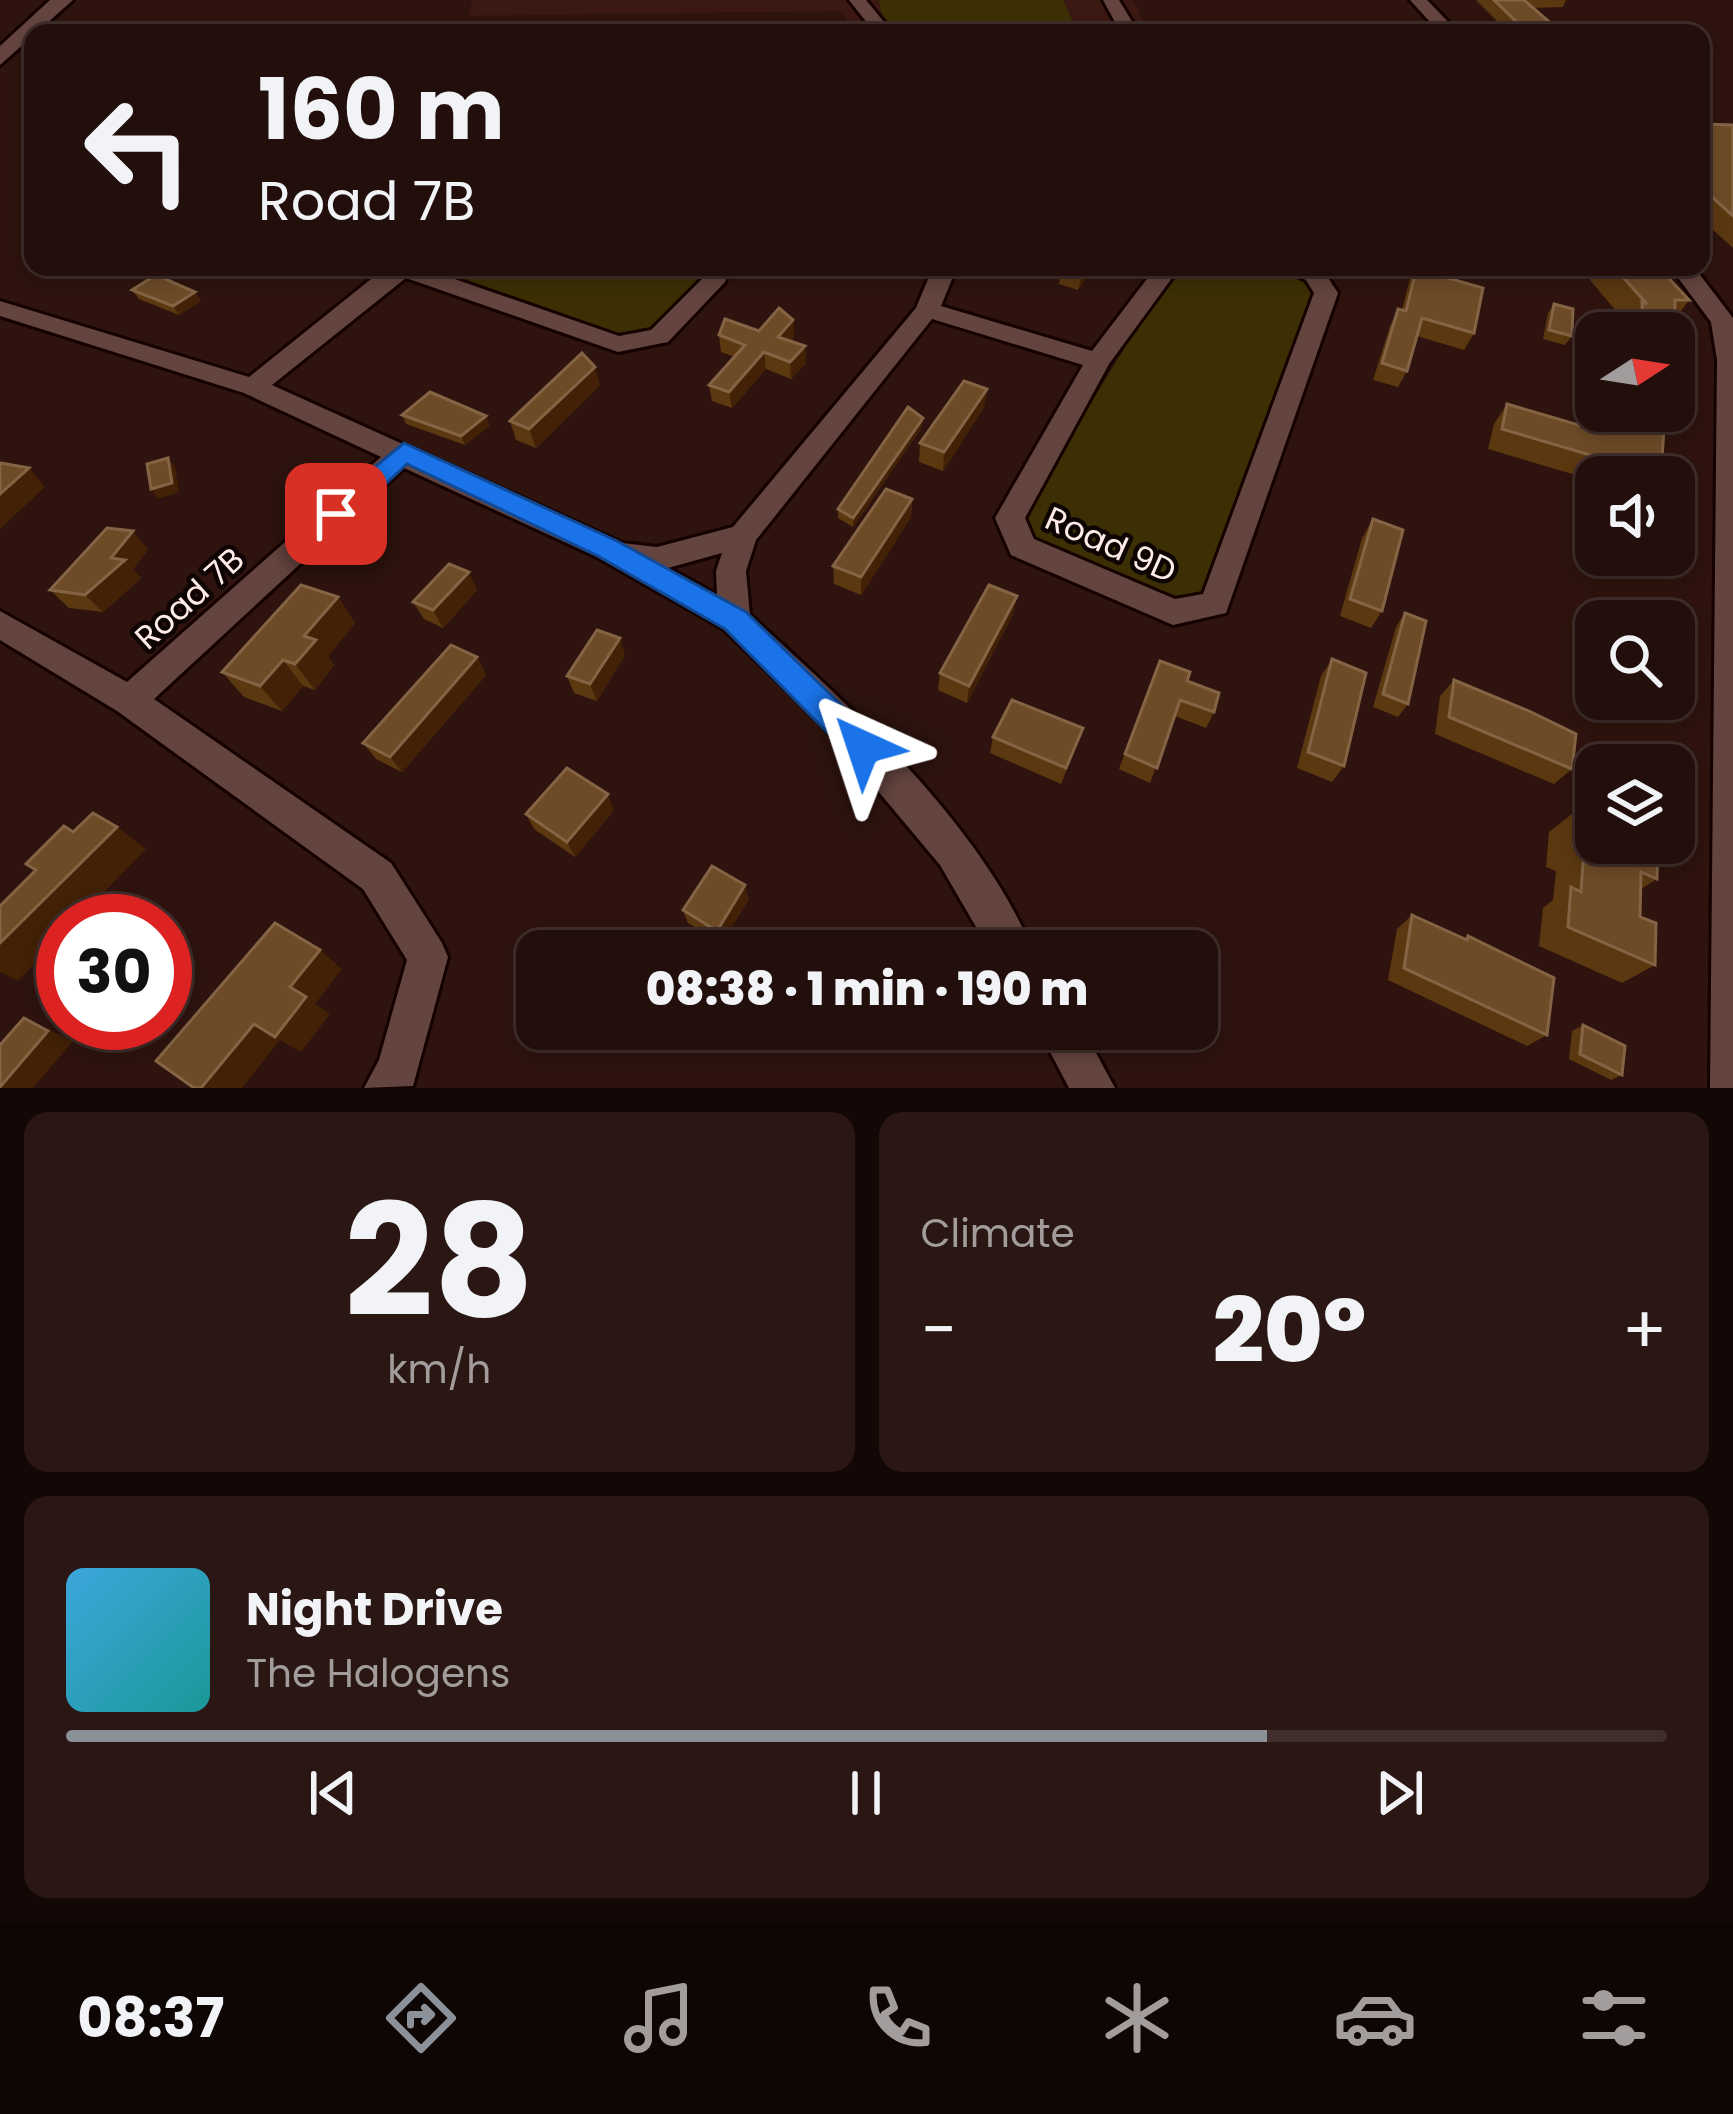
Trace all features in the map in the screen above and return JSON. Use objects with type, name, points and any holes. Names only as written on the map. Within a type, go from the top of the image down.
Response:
[{"type":"street","points":[[36,24],[62,0]]},
{"type":"street","points":[[856,0],[876,24]]},
{"type":"street","points":[[1418,0],[1441,24]]},
{"type":"street","points":[[0,58],[24,36]]},
{"type":"street","points":[[253,387],[390,276]]},
{"type":"street","points":[[423,276],[617,344],[659,336],[717,276]]},
{"type":"street","points":[[735,620],[731,571],[743,536],[927,310],[941,276]]},
{"type":"street","name":"Road 9D","points":[[1161,276],[1098,361],[1010,518],[1022,547],[1173,612],[1215,604],[1325,293],[1316,276]]},
{"type":"street","points":[[1690,276],[1723,321],[1730,360],[1732,1088]]},
{"type":"street","points":[[0,308],[253,387],[608,549],[735,620],[833,712],[953,852],[999,930]]},
{"type":"street","points":[[927,310],[1098,361]]},
{"type":"street","name":"Road 7B","points":[[129,701],[404,452]]},
{"type":"street","points":[[608,549],[657,559],[743,536]]},
{"type":"street","points":[[0,624],[129,701],[376,877],[428,957],[398,1071],[386,1088]]},
{"type":"street","points":[[1071,1050],[1093,1088]]},
{"type":"shaded area","points":[[472,0],[1132,0],[1146,24],[848,24],[842,11],[469,16]]},
{"type":"shaded area","points":[[879,0],[1063,0],[1074,24],[889,24],[883,21]]},
{"type":"shaded area","points":[[444,276],[710,276],[649,336],[614,337]]},
{"type":"shaded area","points":[[1169,276],[1304,276],[1317,286],[1212,590],[1186,604],[1038,550],[1019,521]]},
{"type":"building","points":[[1494,0],[1524,0],[1552,24],[1519,24]]},
{"type":"building","points":[[1710,124],[1733,125],[1733,216],[1710,195]]},
{"type":"building","points":[[158,276],[195,292],[173,306],[132,290]]},
{"type":"building","points":[[1415,276],[1441,276],[1483,288],[1474,333],[1422,318],[1407,371],[1382,363],[1398,309],[1406,311]]},
{"type":"building","points":[[1622,276],[1666,276],[1689,300],[1675,300],[1675,312],[1642,312],[1642,302],[1647,304]]},
{"type":"building","points":[[1554,304],[1573,309],[1572,336],[1549,330]]},
{"type":"building","points":[[779,308],[793,320],[778,337],[805,346],[790,362],[764,352],[729,392],[709,385],[745,345],[719,335],[725,319],[759,331]]},
{"type":"building","points":[[582,353],[595,367],[529,429],[510,421]]},
{"type":"building","points":[[964,381],[987,389],[944,452],[920,443]]},
{"type":"building","points":[[430,392],[486,416],[461,436],[402,415]]},
{"type":"building","points":[[1507,404],[1575,424],[1575,432],[1664,432],[1662,456],[1593,456],[1502,429]]},
{"type":"building","points":[[908,407],[923,418],[853,518],[838,509]]},
{"type":"building","points":[[168,458],[172,483],[151,489],[147,464]]},
{"type":"building","points":[[0,464],[29,468],[0,494]]},
{"type":"building","points":[[886,489],[912,499],[861,577],[833,566]]},
{"type":"building","points":[[1373,519],[1403,530],[1382,611],[1350,599]]},
{"type":"building","points":[[107,528],[133,531],[111,558],[125,560],[85,595],[50,590]]},
{"type":"building","points":[[449,564],[469,572],[433,610],[413,602]]},
{"type":"building","points":[[301,585],[338,597],[304,636],[316,640],[295,664],[283,660],[260,686],[222,672]]},
{"type":"building","points":[[989,585],[1017,596],[969,686],[940,673]]},
{"type":"building","points":[[1405,613],[1426,621],[1408,704],[1383,694]]},
{"type":"building","points":[[597,630],[620,638],[590,684],[567,676]]},
{"type":"building","points":[[451,645],[477,657],[390,757],[363,743]]},
{"type":"building","points":[[1332,659],[1366,673],[1344,766],[1308,752]]},
{"type":"building","points":[[1160,661],[1190,672],[1187,681],[1219,693],[1214,712],[1180,700],[1157,768],[1125,754]]},
{"type":"building","points":[[1454,680],[1576,734],[1572,769],[1449,717]]},
{"type":"building","points":[[1012,700],[1083,728],[1066,768],[993,737]]},
{"type":"building","points":[[567,768],[608,794],[567,842],[526,814]]},
{"type":"building","points":[[93,813],[117,827],[49,894],[36,894],[36,907],[0,943],[0,906],[36,870],[26,864],[64,826],[73,832]]},
{"type":"building","points":[[1583,864],[1657,864],[1657,879],[1641,872],[1640,917],[1656,923],[1655,965],[1568,927],[1571,887],[1581,892]]},
{"type":"building","points":[[712,866],[745,885],[718,930],[683,910]]},
{"type":"building","points":[[1412,915],[1554,978],[1547,1035],[1404,968]]},
{"type":"building","points":[[275,923],[320,950],[290,987],[306,997],[275,1037],[254,1024],[201,1088],[194,1088],[156,1061],[165,1050],[192,1050],[192,1019]]},
{"type":"building","points":[[24,1018],[36,1024],[36,1045],[0,1087],[0,1045]]},
{"type":"building","points":[[1583,1025],[1625,1046],[1622,1075],[1580,1054]]},
{"type":"route","points":[[336,514],[404,452],[608,549],[735,620],[833,712],[863,747]]}]
